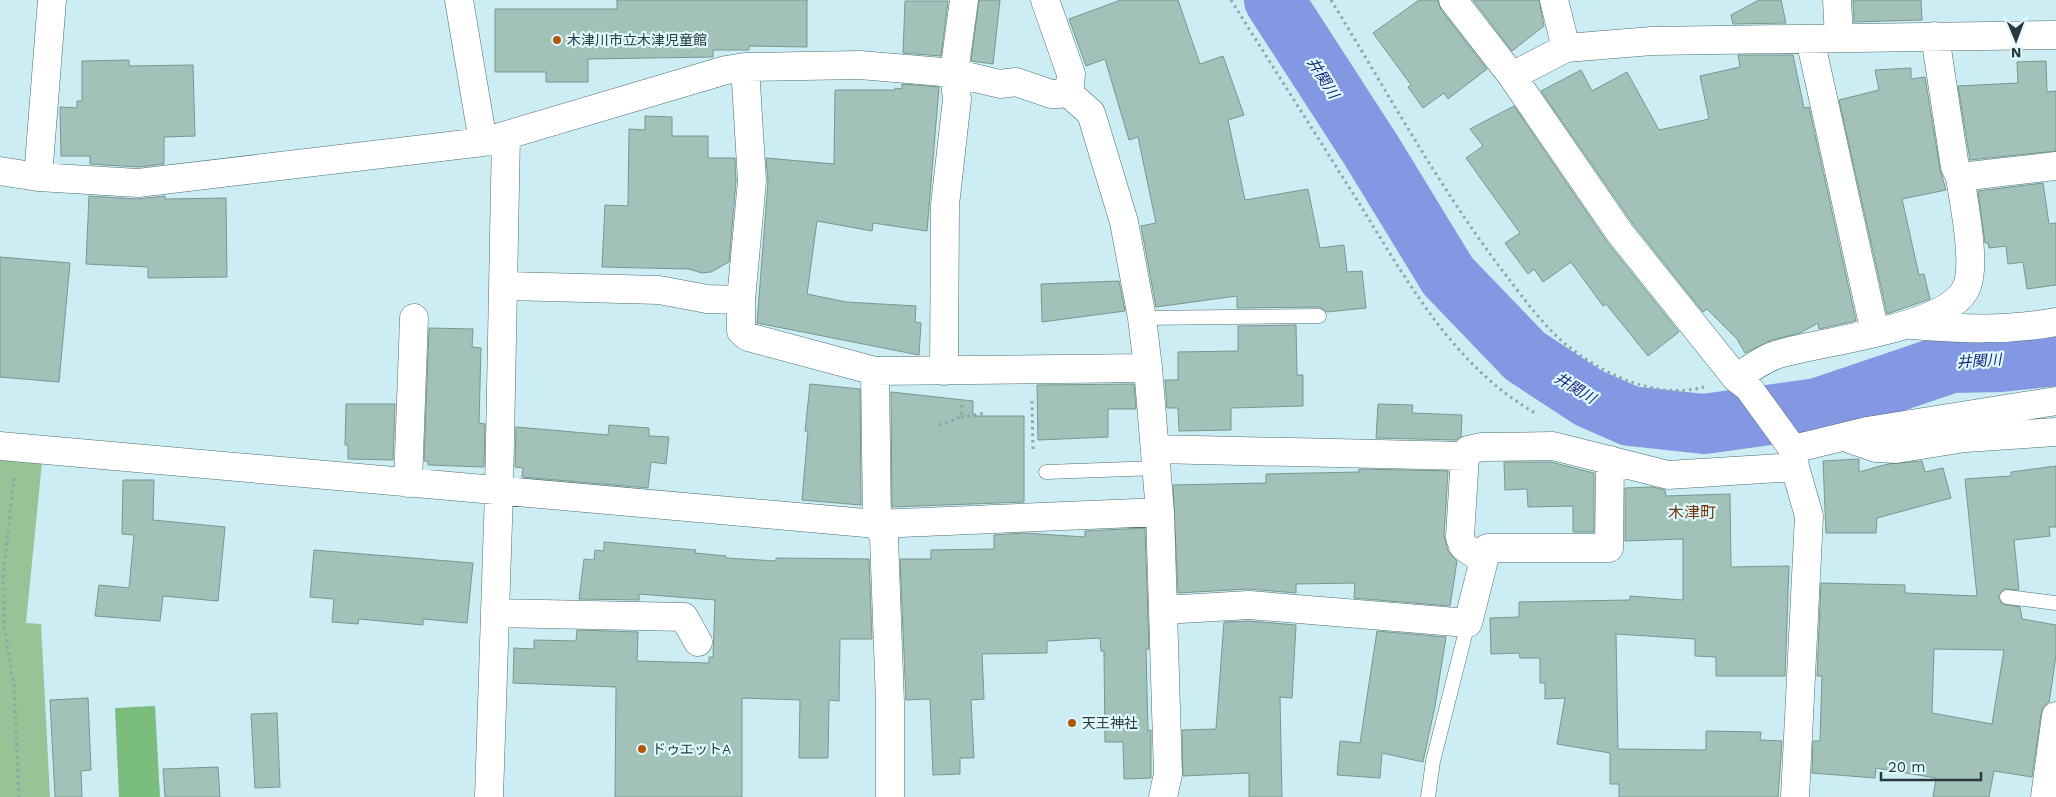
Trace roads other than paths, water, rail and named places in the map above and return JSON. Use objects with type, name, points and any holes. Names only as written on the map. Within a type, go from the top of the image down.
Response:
[{"type":"street","points":[[38,177],[52,0]]},
{"type":"street","points":[[459,0],[494,139],[504,286],[489,797]]},
{"type":"street","points":[[944,371],[945,205],[957,98],[954,73],[964,0]]},
{"type":"street","points":[[0,172],[38,177],[138,184],[494,139],[726,70],[745,67],[860,65],[954,73],[1000,84],[1016,82],[1051,94],[1066,91],[1070,86],[1071,74],[1045,0]]},
{"type":"street","points":[[1453,0],[1512,76],[1620,233],[1742,382],[1791,452],[1809,516],[1795,797]]},
{"type":"street","points":[[1554,0],[1566,48]]},
{"type":"street","points":[[1837,0],[1839,38]]},
{"type":"street","points":[[1512,76],[1566,48],[1652,41],[2056,34]]},
{"type":"street","points":[[1742,382],[1777,354],[1910,324],[1955,303],[1967,287],[1969,278],[1968,242],[1960,177],[1955,167],[1935,36]]},
{"type":"street","points":[[1810,38],[1875,333]]},
{"type":"street","points":[[745,67],[752,181],[741,300],[741,332],[748,337],[875,372],[1148,368]]},
{"type":"street","points":[[1066,91],[1091,113],[1124,222],[1142,318],[1160,512],[1168,774],[1163,797]]},
{"type":"street","points":[[1960,177],[2056,166]]},
{"type":"street","points":[[504,286],[659,290],[707,299],[741,300]]},
{"type":"street","points":[[408,482],[414,318]]},
{"type":"street","points":[[1910,324],[1981,330],[2028,327],[2056,322]]},
{"type":"street","points":[[875,372],[877,524],[884,536],[890,703],[890,797]]},
{"type":"street","points":[[1484,560],[1463,546],[1460,537],[1468,450],[1482,447],[1553,446],[1668,475],[1791,452],[1845,437],[2056,401]]},
{"type":"street","points":[[1845,437],[1876,448],[1896,449],[1965,438],[2056,432]]},
{"type":"street","points":[[9,447],[877,524],[1160,512]]},
{"type":"street","points":[[1156,459],[1466,456]]},
{"type":"street","points":[[1163,610],[1248,605],[1468,623],[1487,548],[1608,548],[1610,460]]},
{"type":"street","points":[[495,613],[684,617],[698,642]]},
{"type":"street","points":[[2045,797],[2056,716]]},
{"type":"lane","points":[[1142,318],[1319,316]]},
{"type":"lane","points":[[1046,472],[1156,459]]},
{"type":"lane","points":[[2007,597],[2056,603]]},
{"type":"lane","points":[[1428,797],[1433,761],[1468,623]]},
{"type":"waterway","name":"井関川","points":[[1274,0],[1371,150],[1448,276],[1525,356],[1589,398],[1630,416],[1704,424],[1818,408],[1951,363],[2001,362],[2056,356]]},
{"type":"place","name":"木津川市立木津児童館","points":[[557,40]]},
{"type":"place","name":"天王神社","points":[[1072,723]]},
{"type":"place","name":"ドゥエットA","points":[[642,749]]},
{"type":"district","name":"木津町","points":[[1692,512]]}]
